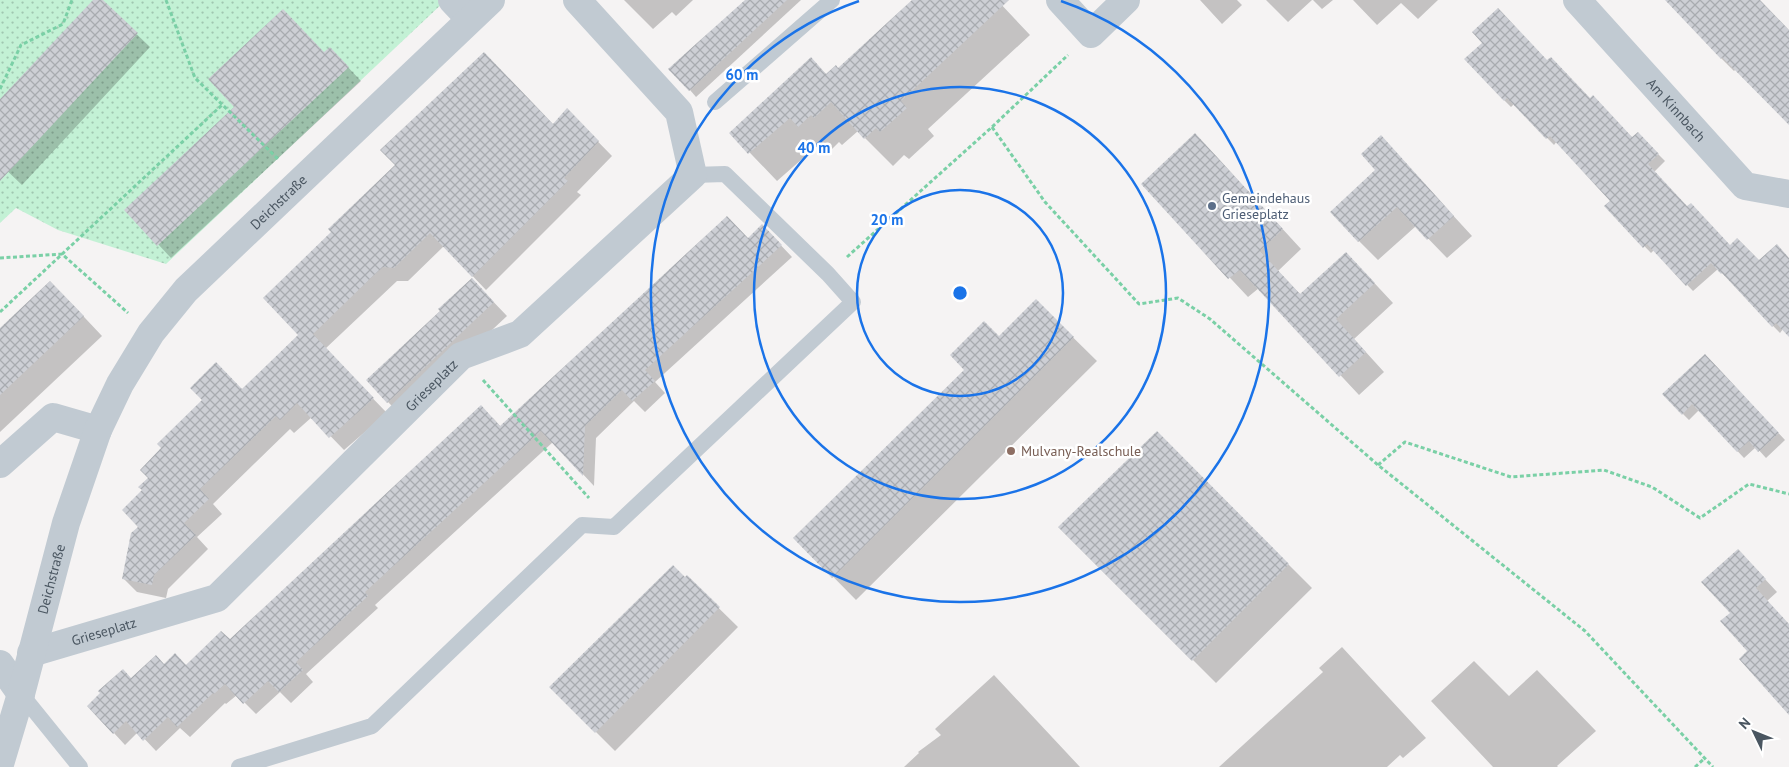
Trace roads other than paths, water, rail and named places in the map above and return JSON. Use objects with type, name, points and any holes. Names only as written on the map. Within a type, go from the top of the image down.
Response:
[{"type":"street","name":"Deichstraße","points":[[0,764],[21,694],[66,523],[98,430],[120,384],[151,333],[186,290],[300,181],[461,10],[491,0]]},
{"type":"street","points":[[578,0],[679,112],[693,175]]},
{"type":"street","points":[[1060,0],[1090,34],[1126,0]]},
{"type":"street","name":"Am Kinnbach","points":[[1577,0],[1745,186],[1789,194]]},
{"type":"street","name":"Grieseplatz","points":[[31,653],[217,598],[461,356],[520,334],[693,175]]},
{"type":"street","points":[[0,464],[54,417],[98,430]]},
{"type":"street","points":[[0,664],[21,694]]},
{"type":"lane","points":[[715,102],[832,0]]},
{"type":"lane","points":[[239,767],[372,726],[582,525],[614,527],[853,302],[828,274],[725,174],[693,175]]},
{"type":"lane","points":[[21,694],[80,767]]},
{"type":"place","name":"Gemeindehaus Grieseplatz","points":[[1212,206]]},
{"type":"place","name":"Mulvany-Realschule","points":[[1011,451]]}]
